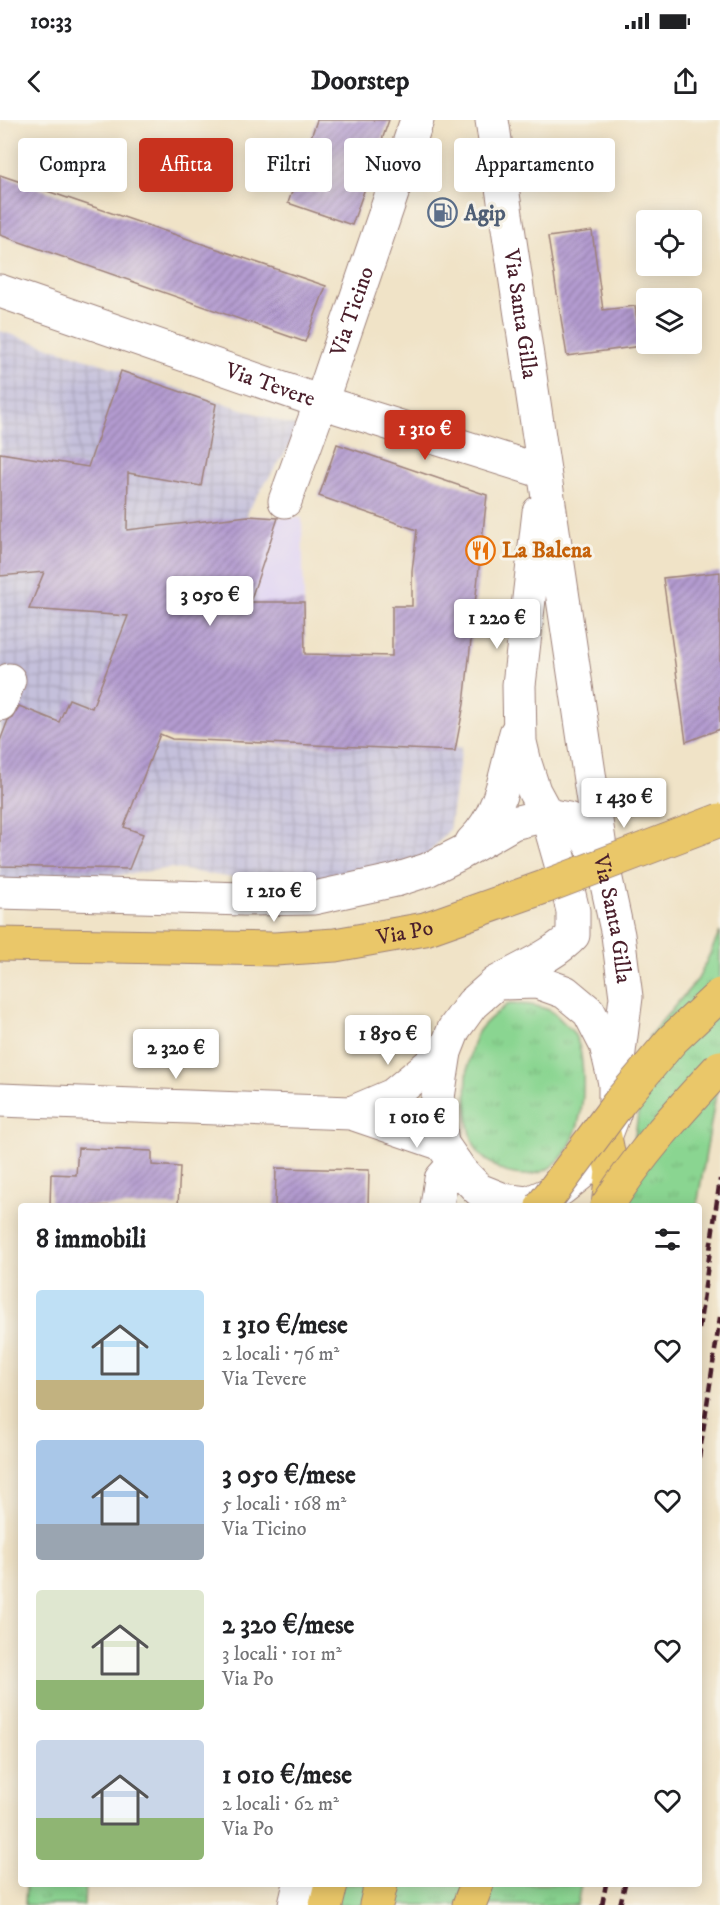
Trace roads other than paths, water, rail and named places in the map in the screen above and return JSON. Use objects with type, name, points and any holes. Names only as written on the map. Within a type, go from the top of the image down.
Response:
[{"type":"main road","name":"Via Po","points":[[0,944],[275,949],[335,945],[426,929],[720,820]]},
{"type":"main road","points":[[544,1203],[621,1100],[672,1040],[720,995]]},
{"type":"main road","points":[[609,1203],[674,1116],[720,1067]]},
{"type":"main road","points":[[606,1137],[612,1172],[607,1203]]},
{"type":"main road","points":[[326,1905],[330,1887]]},
{"type":"main road","points":[[376,1905],[380,1887]]},
{"type":"main road","points":[[470,1905],[476,1887]]},
{"type":"street","name":"Via Ticino","points":[[285,501],[417,120]]},
{"type":"street","name":"Via Santa Gilla","points":[[492,120],[602,861],[618,935],[626,997],[615,1083]]},
{"type":"street","name":"Via Tevere","points":[[0,291],[321,402],[544,472]]},
{"type":"street","name":"Via Santa Gilla","points":[[496,983],[561,948],[573,935],[573,911],[547,814],[534,791],[520,742],[519,685],[544,472]]},
{"type":"street","points":[[461,854],[478,837],[493,814],[504,783],[520,717]]},
{"type":"street","points":[[0,892],[244,899],[314,898],[396,880],[427,870],[461,854],[513,823],[547,814],[568,819],[583,832],[602,861]]},
{"type":"street","points":[[0,1100],[351,1113],[448,1154],[479,1190],[504,1200],[528,1203],[561,1189],[580,1174],[606,1137],[615,1111],[615,1083],[606,1045],[589,1012],[565,992],[537,982],[496,983],[472,1004],[454,1029],[445,1052],[437,1104],[448,1154],[437,1203]]},
{"type":"street","points":[[351,1113],[393,1095],[445,1052]]},
{"type":"street","points":[[295,1905],[299,1887]]},
{"type":"railway","points":[[702,1308],[720,1179]]},
{"type":"railway","points":[[702,1438],[720,1317]]},
{"type":"railway","points":[[602,1905],[605,1887]]},
{"type":"railway","points":[[620,1905],[624,1887]]},
{"type":"place","name":"Agip","points":[[443,213]]},
{"type":"place","name":"La Balena","points":[[481,550]]}]
